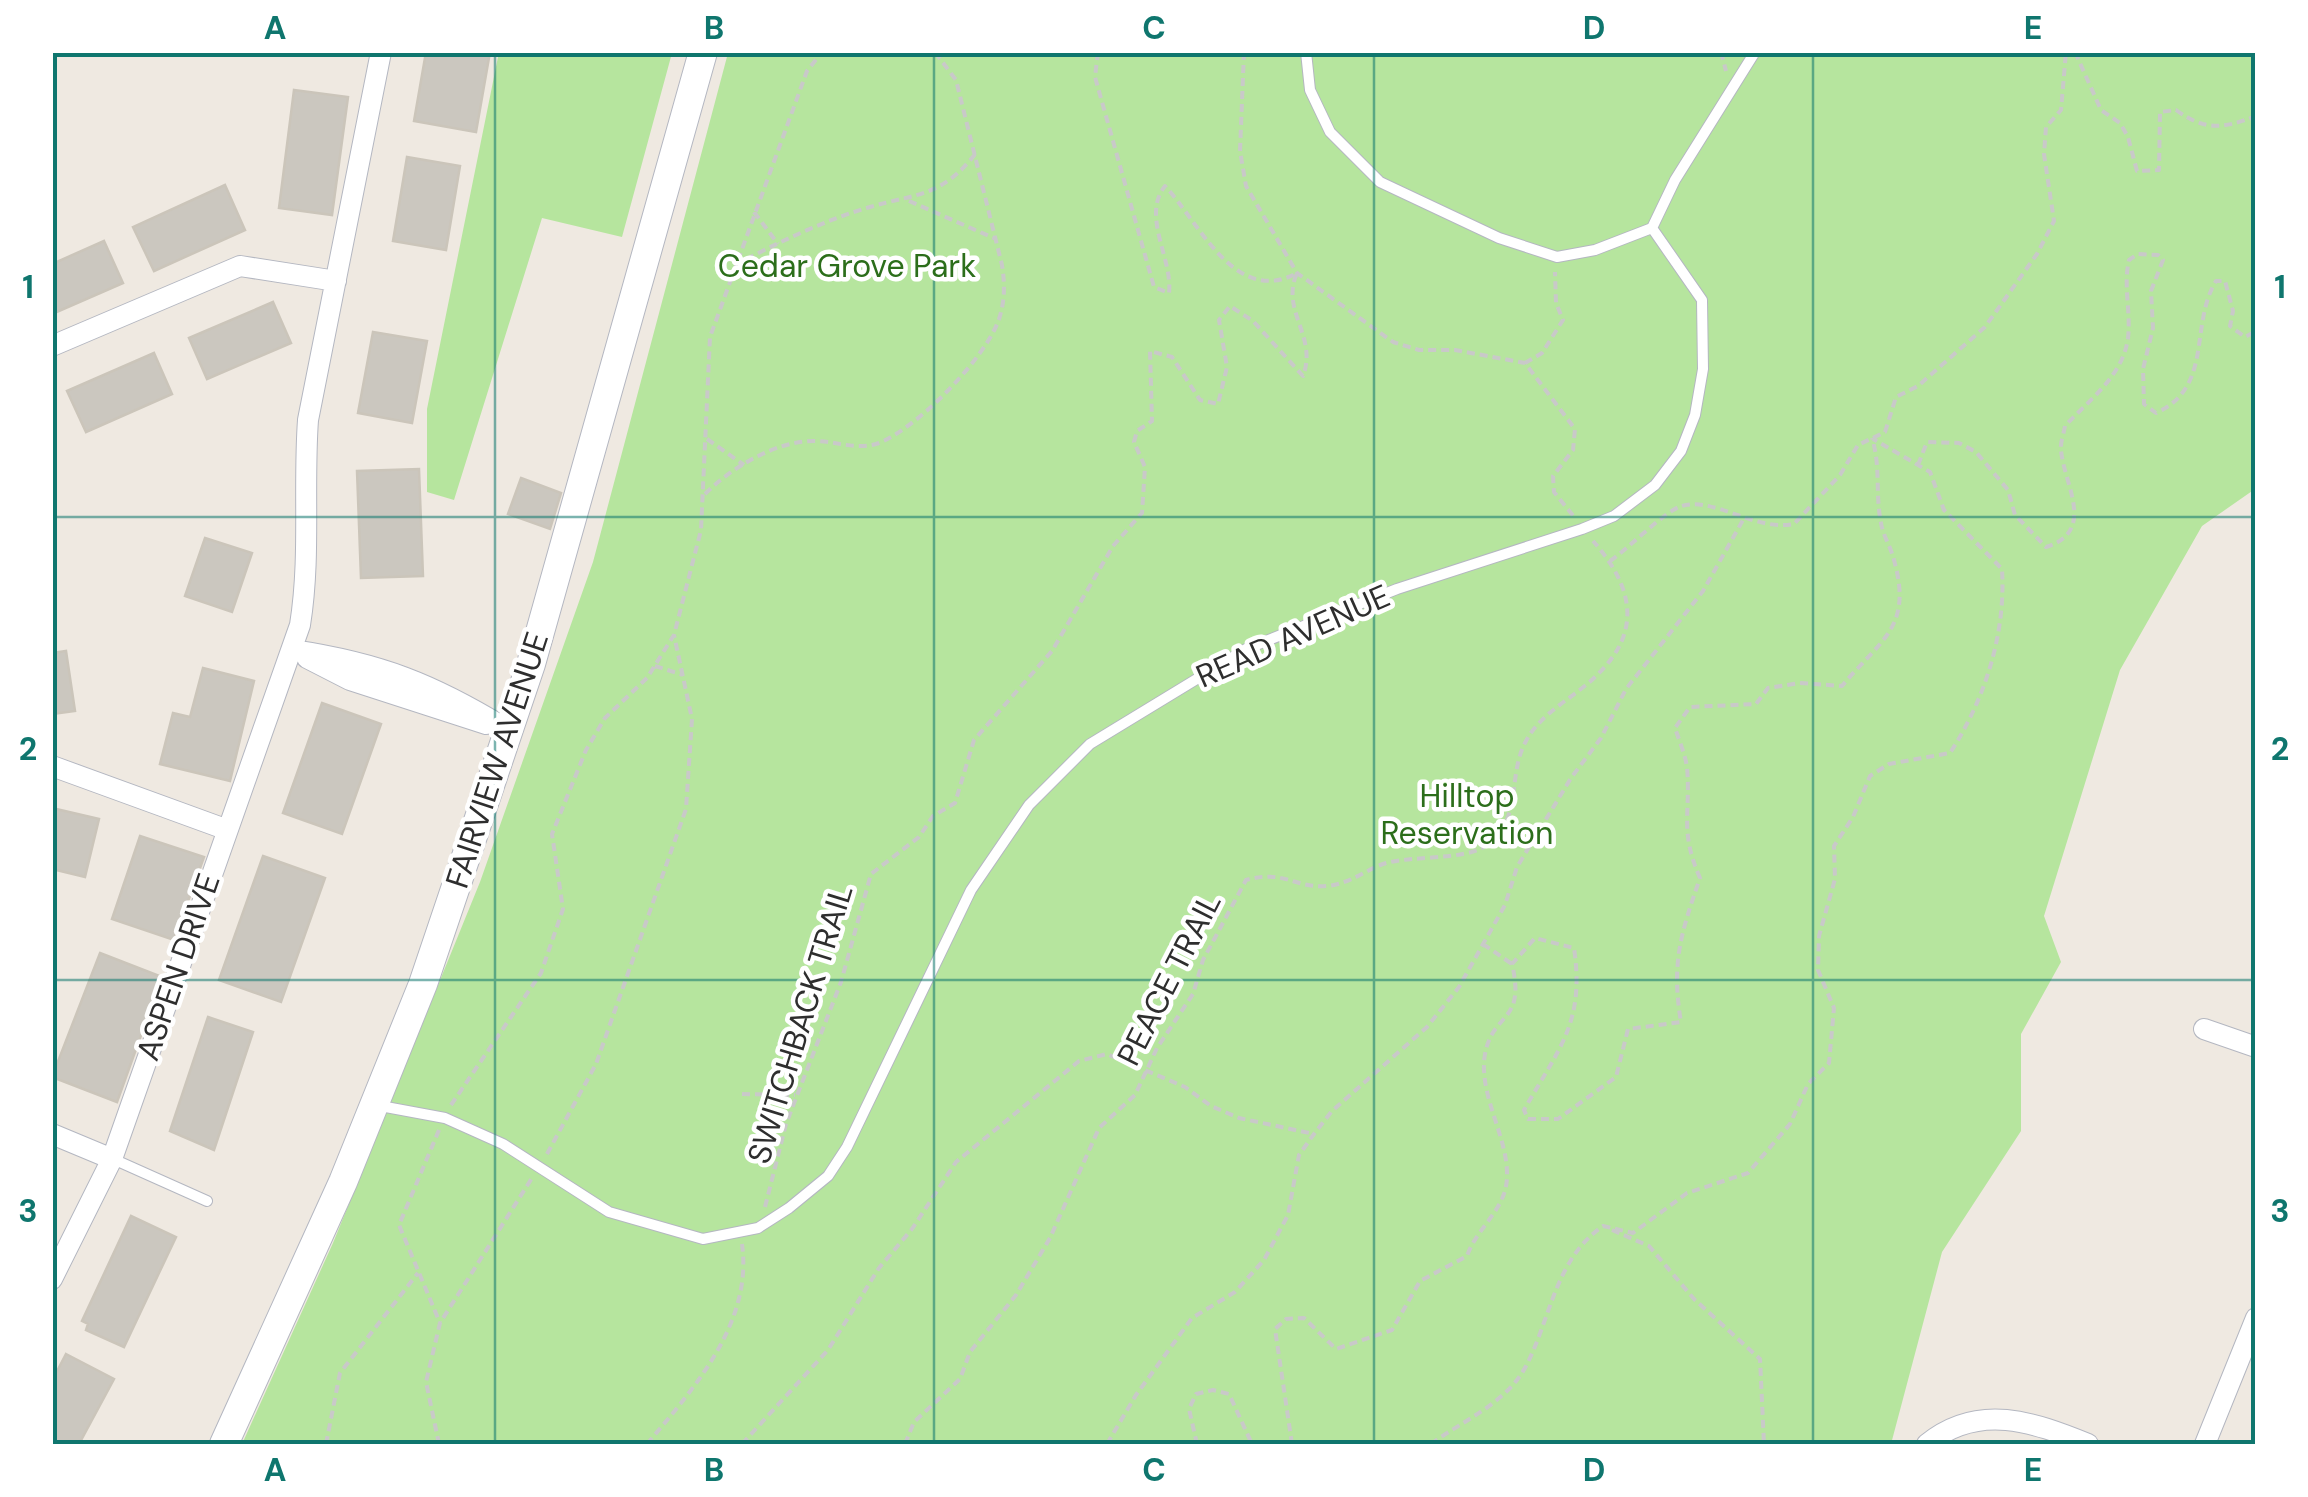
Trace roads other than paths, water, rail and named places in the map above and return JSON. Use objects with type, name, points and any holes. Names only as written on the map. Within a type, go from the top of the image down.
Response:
[{"type":"main road","name":"FAIRVIEW AVENUE","points":[[224,1444],[423,984],[508,730],[609,397],[703,52]]},
{"type":"street","name":"ASPEN DRIVE","points":[[52,1278],[112,1159],[225,829],[292,650],[308,578],[304,476],[308,420],[381,52]]},
{"type":"street","points":[[52,346],[240,266],[336,281]]},
{"type":"street","points":[[292,650],[350,680],[508,730]]},
{"type":"street","points":[[52,766],[225,829]]},
{"type":"street","points":[[2204,1029],[2256,1047]]},
{"type":"street","points":[[52,1134],[112,1159]]},
{"type":"street","points":[[2205,1444],[2256,1318]]},
{"type":"street","points":[[1927,1444],[1963,1424],[1998,1418],[2034,1422],[2088,1444]]},
{"type":"lane","points":[[1306,52],[1310,90],[1330,132],[1380,182],[1499,238],[1557,257],[1595,250],[1652,228],[1675,180],[1755,52]]},
{"type":"lane","name":"READ AVENUE","points":[[374,1104],[445,1118],[503,1144],[609,1212],[703,1239],[758,1228],[828,1176],[847,1147],[971,890],[1030,805],[1090,744],[1246,650],[1397,589],[1582,530],[1614,516],[1654,485],[1681,451],[1695,415],[1702,369],[1702,300],[1652,228]]},
{"type":"lane","points":[[112,1159],[207,1201]]},
{"type":"park label","name":"Cedar Grove Park","points":[[847,266]]},
{"type":"park label","name":"Hilltop Reservation","points":[[1467,814]]}]
